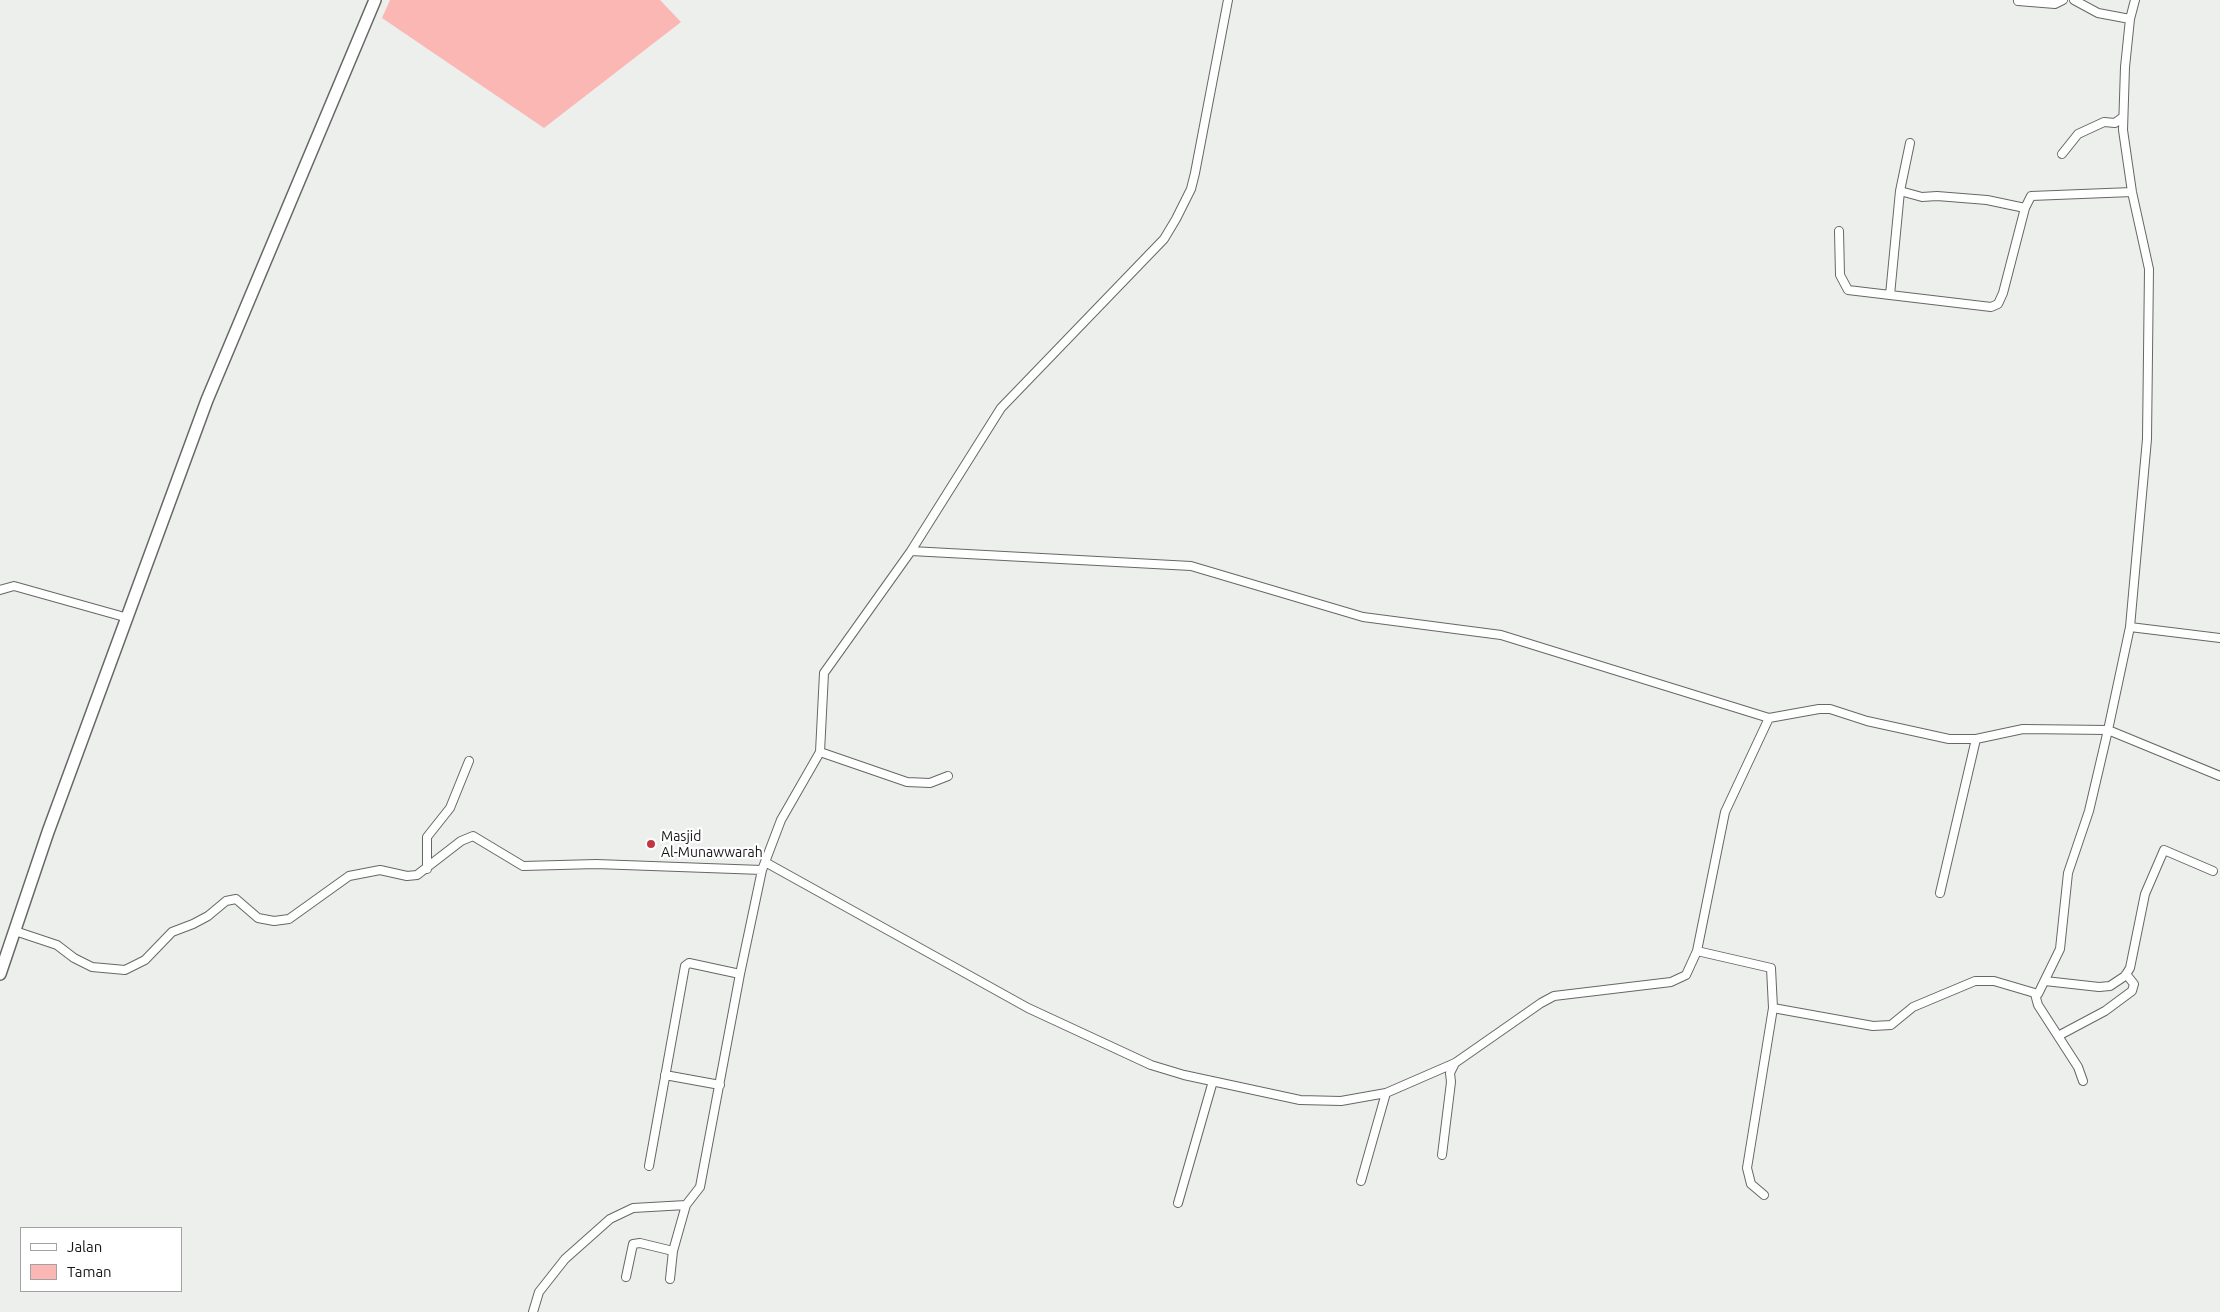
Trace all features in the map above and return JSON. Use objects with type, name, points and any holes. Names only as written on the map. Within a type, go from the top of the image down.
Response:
[{"type":"street","points":[[0,974],[48,832],[207,400],[374,0]]},
{"type":"street","points":[[670,1279],[673,1251],[686,1205],[702,1181],[740,974],[762,870],[781,820],[820,752],[824,673],[911,551],[1007,400],[1164,239],[1176,219],[1195,173],[1228,0]]},
{"type":"street","points":[[2018,2],[2055,4],[2063,0]]},
{"type":"street","points":[[2074,0],[2098,13],[2130,20]]},
{"type":"street","points":[[1773,1008],[1882,1027],[1897,1022],[1913,1007],[1975,981],[1994,981],[2035,994],[2040,992],[2060,949],[2068,873],[2089,811],[2130,626],[2147,439],[2149,269],[2132,192],[2123,130],[2124,73],[2130,20],[2135,0]]},
{"type":"street","points":[[2062,154],[2078,134],[2104,122],[2115,123],[2123,117]]},
{"type":"street","points":[[1890,296],[1900,191],[1910,143]]},
{"type":"street","points":[[1900,191],[1922,197],[1937,196],[1987,200],[2025,208]]},
{"type":"street","points":[[1838,231],[1840,275],[1843,284],[1848,290],[1991,307],[1998,304],[2003,293],[2025,208],[2031,196],[2132,192]]},
{"type":"street","points":[[911,551],[1191,566],[1363,617],[1501,635],[1769,718],[1823,708],[1933,737],[1976,739],[2023,729],[2108,730],[2220,776]]},
{"type":"street","points":[[0,590],[14,586],[128,618]]},
{"type":"street","points":[[2130,626],[2220,638]]},
{"type":"street","points":[[765,862],[1059,1023],[1151,1064],[1169,1071],[1300,1100],[1341,1101],[1386,1093],[1455,1063],[1549,998],[1561,994],[1671,982],[1686,975],[1696,951],[1725,812],[1769,718]]},
{"type":"street","points":[[1940,893],[1976,739]]},
{"type":"street","points":[[820,752],[907,782],[930,783],[948,776]]},
{"type":"street","points":[[427,869],[427,837],[450,808],[469,761]]},
{"type":"street","points":[[14,931],[57,945],[74,958],[92,967],[125,970],[145,960],[172,932],[193,924],[230,899],[236,899],[258,918],[274,921],[289,919],[349,876],[380,870],[412,876],[427,869],[461,841],[473,836],[523,866],[596,864],[762,870]]},
{"type":"street","points":[[2046,981],[2099,987],[2110,986],[2126,974],[2130,968],[2144,894],[2161,852],[2167,850],[2214,872]]},
{"type":"street","points":[[1696,951],[1771,968],[1773,1008],[1747,1168],[1751,1184],[1764,1195]]},
{"type":"street","points":[[649,1166],[686,964],[740,974]]},
{"type":"street","points":[[2058,1036],[2105,1011],[2132,991],[2134,984],[2126,974]]},
{"type":"street","points":[[2035,994],[2038,1005],[2078,1067],[2083,1081]]},
{"type":"street","points":[[1442,1155],[1451,1082],[1450,1073],[1455,1063]]},
{"type":"street","points":[[665,1075],[720,1085]]},
{"type":"street","points":[[1178,1203],[1213,1081]]},
{"type":"street","points":[[1361,1181],[1386,1093]]},
{"type":"street","points":[[533,1312],[539,1292],[566,1259],[610,1219],[633,1208],[686,1205]]},
{"type":"street","points":[[626,1277],[633,1244],[640,1243],[673,1251]]},
{"type":"green space","points":[[390,0],[660,0],[681,22],[544,128],[382,18]]},
{"type":"place","name":"Masjid Al-Munawwarah","points":[[651,844]]}]
